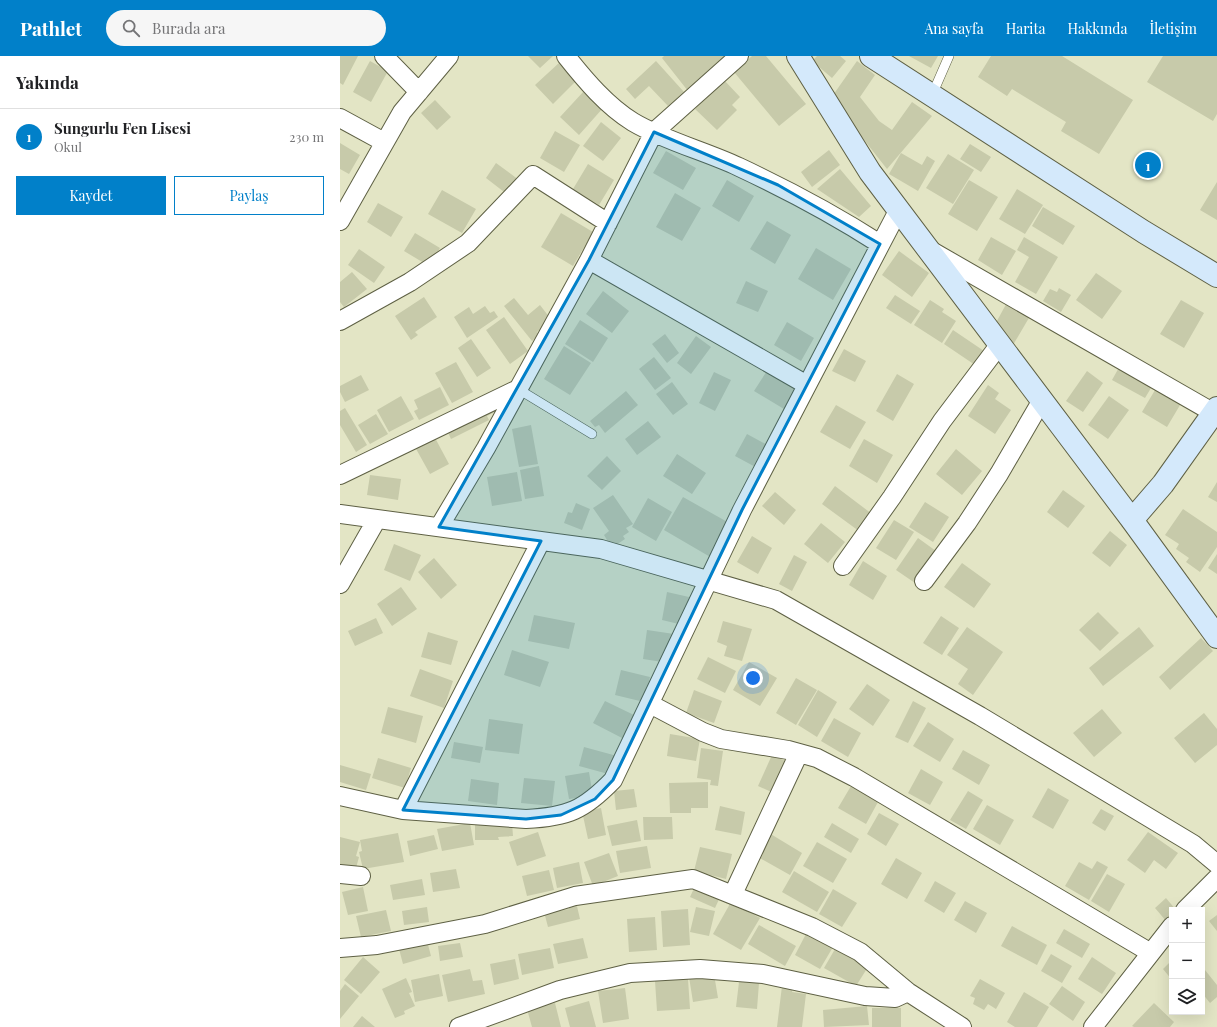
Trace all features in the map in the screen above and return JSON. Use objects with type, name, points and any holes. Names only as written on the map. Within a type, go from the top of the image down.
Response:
[{"type":"main road","points":[[798,56],[870,172],[1132,520],[1217,637]]},
{"type":"main road","points":[[871,56],[1144,232],[1217,276]]},
{"type":"main road","points":[[1132,520],[1163,484],[1216,412]]},
{"type":"street","points":[[384,56],[419,92]]},
{"type":"street","points":[[340,221],[402,112],[449,56]]},
{"type":"street","points":[[566,56],[605,100],[633,122],[738,166],[778,185],[840,219],[880,244]]},
{"type":"street","points":[[439,527],[518,389],[589,260],[654,132],[739,56]]},
{"type":"street","points":[[340,118],[384,142]]},
{"type":"street","points":[[340,321],[410,282],[468,243],[533,175],[608,223]]},
{"type":"street","points":[[340,796],[403,810],[526,820],[544,818],[572,811],[595,799],[613,780],[710,580],[742,510],[899,210]]},
{"type":"street","points":[[928,248],[1216,412]]},
{"type":"street","points":[[589,260],[807,385]]},
{"type":"street","points":[[843,566],[892,497],[942,421],[1000,344]]},
{"type":"street","points":[[340,476],[518,389]]},
{"type":"street","points":[[924,582],[967,523],[999,474],[1042,400]]},
{"type":"street","points":[[340,514],[601,549],[776,600],[994,724],[1193,844],[1217,864]]},
{"type":"street","points":[[340,584],[377,519]]},
{"type":"street","points":[[403,810],[541,541]]},
{"type":"street","points":[[650,704],[703,732],[721,739],[799,753],[817,758],[854,777],[1151,953]]},
{"type":"street","points":[[732,894],[799,753]]},
{"type":"street","points":[[340,874],[361,876]]},
{"type":"street","points":[[1188,907],[1217,878]]},
{"type":"street","points":[[340,948],[377,945],[485,924],[576,896],[693,879],[812,927],[860,952],[908,992],[962,1027]]},
{"type":"street","points":[[1093,1027],[1169,930]]},
{"type":"street","points":[[460,1027],[560,990],[630,973],[700,969],[763,974],[865,996],[895,998],[908,992]]},
{"type":"lane","points":[[932,95],[949,56]]},
{"type":"lane","points":[[518,389],[592,434]]},
{"type":"highlighted area","points":[[654,132],[778,185],[880,244],[742,510],[613,780],[595,799],[561,815],[526,819],[403,810],[541,541],[439,527],[589,260]]},
{"type":"building","points":[[340,56],[358,56],[343,85],[340,83]]},
{"type":"building","points":[[528,56],[553,56],[540,68]]},
{"type":"building","points":[[664,56],[732,56],[688,91],[662,58]]},
{"type":"building","points":[[752,56],[766,56],[806,104],[779,126],[734,72]]},
{"type":"building","points":[[817,56],[840,56],[846,61],[832,78],[812,61]]},
{"type":"building","points":[[909,56],[938,56],[931,68]]},
{"type":"building","points":[[991,56],[1062,56],[1133,100],[1099,154],[1061,131],[1066,122],[1012,89],[1007,96],[978,77]]},
{"type":"building","points":[[1163,56],[1217,56],[1217,114],[1213,121],[1147,82]]},
{"type":"building","points":[[370,61],[388,71],[371,102],[353,92]]},
{"type":"building","points":[[656,61],[684,92],[668,106],[649,86],[635,99],[626,89]]},
{"type":"building","points":[[857,61],[875,75],[860,97],[879,121],[892,130],[912,102],[932,116],[887,169],[831,98]]},
{"type":"building","points":[[560,62],[577,80],[553,104],[535,85]]},
{"type":"building","points":[[724,80],[740,97],[732,105],[737,110],[717,130],[695,109]]},
{"type":"building","points":[[584,91],[603,108],[579,135],[560,117]]},
{"type":"building","points":[[435,100],[451,117],[437,130],[421,113]]},
{"type":"building","points":[[601,122],[621,138],[603,161],[583,146]]},
{"type":"building","points":[[555,131],[580,145],[564,172],[540,158]]},
{"type":"building","points":[[340,143],[360,155],[349,174],[340,169]]},
{"type":"building","points":[[970,144],[991,157],[981,172],[960,159]]},
{"type":"building","points":[[829,150],[840,165],[812,187],[801,172]]},
{"type":"building","points":[[666,151],[696,168],[683,190],[653,173]]},
{"type":"building","points":[[901,153],[922,165],[927,156],[935,161],[918,191],[889,174]]},
{"type":"building","points":[[948,154],[974,170],[953,204],[926,188]]},
{"type":"building","points":[[496,163],[519,180],[508,195],[486,178]]},
{"type":"building","points":[[588,164],[614,180],[599,205],[573,189]]},
{"type":"building","points":[[840,169],[871,206],[859,217],[817,189]]},
{"type":"building","points":[[727,180],[754,196],[739,222],[712,206]]},
{"type":"building","points":[[969,180],[998,197],[977,231],[948,214]]},
{"type":"building","points":[[1217,182],[1217,220],[1200,210]]},
{"type":"building","points":[[1017,189],[1043,205],[1025,234],[999,219]]},
{"type":"building","points":[[442,190],[476,209],[462,233],[428,214]]},
{"type":"building","points":[[675,193],[701,208],[682,241],[656,227]]},
{"type":"building","points":[[378,203],[403,217],[391,237],[367,222]]},
{"type":"building","points":[[1043,207],[1075,226],[1063,245],[1032,226]]},
{"type":"building","points":[[561,213],[593,232],[573,266],[541,247]]},
{"type":"building","points":[[767,221],[791,235],[775,264],[750,249]]},
{"type":"building","points":[[415,233],[440,248],[429,266],[404,251]]},
{"type":"building","points":[[991,237],[1016,251],[1002,275],[978,260]]},
{"type":"building","points":[[1024,237],[1058,257],[1036,294],[1015,282],[1029,257],[1017,250]]},
{"type":"building","points":[[816,248],[851,269],[833,300],[798,279]]},
{"type":"building","points":[[359,249],[385,267],[374,283],[348,265]]},
{"type":"building","points":[[899,251],[929,273],[912,297],[882,275]]},
{"type":"building","points":[[352,272],[367,289],[344,307],[340,302],[340,282]]},
{"type":"building","points":[[1096,273],[1122,291],[1102,319],[1076,300]]},
{"type":"building","points":[[746,281],[768,291],[758,312],[736,303]]},
{"type":"building","points":[[1059,288],[1071,295],[1061,312],[1043,301],[1050,289],[1057,292]]},
{"type":"building","points":[[603,291],[629,311],[612,333],[586,314]]},
{"type":"building","points":[[895,295],[920,311],[911,324],[886,308]]},
{"type":"building","points":[[424,297],[437,317],[415,332],[418,335],[411,340],[395,316]]},
{"type":"building","points":[[1010,297],[1033,311],[1013,345],[992,330]]},
{"type":"building","points":[[514,298],[528,315],[540,305],[550,318],[537,332],[539,335],[532,341],[504,306]]},
{"type":"building","points":[[930,300],[944,309],[942,312],[956,321],[942,343],[914,325]]},
{"type":"building","points":[[1181,300],[1204,313],[1184,348],[1160,334]]},
{"type":"building","points":[[485,306],[490,313],[494,311],[498,317],[467,338],[454,317],[469,307],[473,314]]},
{"type":"building","points":[[504,317],[528,351],[510,364],[486,330]]},
{"type":"building","points":[[580,320],[608,338],[593,362],[565,344]]},
{"type":"building","points":[[787,322],[814,338],[801,361],[774,345]]},
{"type":"building","points":[[953,330],[984,351],[975,365],[944,344]]},
{"type":"building","points":[[665,334],[679,353],[667,363],[652,344]]},
{"type":"building","points":[[696,336],[711,347],[691,374],[677,363]]},
{"type":"building","points":[[471,339],[491,368],[477,377],[458,348]]},
{"type":"building","points":[[564,346],[591,363],[570,395],[544,379]]},
{"type":"building","points":[[844,349],[866,361],[855,382],[832,371]]},
{"type":"building","points":[[654,357],[671,378],[655,390],[639,369]]},
{"type":"building","points":[[456,362],[473,392],[452,403],[435,373]]},
{"type":"building","points":[[1121,364],[1154,383],[1145,398],[1112,380]]},
{"type":"building","points":[[770,366],[799,383],[784,409],[754,391]]},
{"type":"building","points":[[1087,371],[1103,383],[1083,412],[1066,401]]},
{"type":"building","points":[[714,372],[731,380],[715,411],[699,403]]},
{"type":"building","points":[[897,374],[914,384],[893,421],[876,411]]},
{"type":"building","points":[[361,375],[369,390],[345,402],[340,392],[340,386]]},
{"type":"building","points":[[672,382],[688,404],[673,415],[656,394]]},
{"type":"building","points":[[988,385],[999,393],[995,399],[1011,410],[995,434],[968,416]]},
{"type":"building","points":[[1158,385],[1183,400],[1167,427],[1142,412]]},
{"type":"building","points":[[440,387],[449,405],[419,420],[414,411],[418,409],[414,400]]},
{"type":"building","points":[[626,391],[638,405],[605,433],[599,425],[595,427],[590,421]]},
{"type":"building","points":[[401,396],[414,419],[389,432],[377,410]]},
{"type":"building","points":[[1109,396],[1129,410],[1108,439],[1088,425]]},
{"type":"building","points":[[490,403],[495,412],[487,416],[489,420],[451,439],[445,426]]},
{"type":"building","points":[[836,405],[866,422],[850,449],[820,432]]},
{"type":"building","points":[[345,408],[367,445],[356,452],[340,425],[340,411]]},
{"type":"building","points":[[376,414],[388,434],[370,444],[358,425]]},
{"type":"building","points":[[648,421],[661,437],[637,455],[625,439]]},
{"type":"building","points":[[531,425],[538,464],[519,467],[512,429]]},
{"type":"building","points":[[747,434],[773,448],[761,470],[735,456]]},
{"type":"building","points":[[434,436],[449,464],[430,474],[415,447]]},
{"type":"building","points":[[864,439],[893,455],[877,483],[849,466]]},
{"type":"building","points":[[956,449],[982,471],[962,495],[936,474]]},
{"type":"building","points":[[677,454],[706,473],[692,494],[663,476]]},
{"type":"building","points":[[607,456],[621,471],[602,490],[587,476]]},
{"type":"building","points":[[539,466],[544,496],[525,499],[520,470]]},
{"type":"building","points":[[517,472],[522,501],[492,506],[487,477]]},
{"type":"building","points":[[370,475],[401,479],[398,500],[367,495]]},
{"type":"building","points":[[1217,482],[1217,502],[1208,497]]},
{"type":"building","points":[[835,486],[876,517],[863,534],[822,504]]},
{"type":"building","points":[[1063,490],[1085,506],[1068,528],[1047,512]]},
{"type":"building","points":[[775,492],[796,510],[784,525],[762,506]]},
{"type":"building","points":[[613,495],[633,524],[626,528],[629,532],[623,536],[625,539],[616,545],[614,542],[610,545],[604,535],[609,531],[593,508]]},
{"type":"building","points":[[683,497],[731,524],[712,558],[664,530]]},
{"type":"building","points":[[648,498],[672,512],[656,541],[632,527]]},
{"type":"building","points":[[925,502],[949,517],[933,542],[909,527]]},
{"type":"building","points":[[576,503],[590,509],[582,530],[564,523],[568,512],[572,513]]},
{"type":"building","points":[[1183,509],[1217,532],[1217,547],[1200,572],[1186,562],[1189,558],[1176,549],[1179,544],[1165,535]]},
{"type":"building","points":[[894,520],[914,532],[896,560],[876,548]]},
{"type":"building","points":[[821,523],[845,542],[828,563],[804,544]]},
{"type":"building","points":[[1110,531],[1127,545],[1110,567],[1092,553]]},
{"type":"building","points":[[752,536],[772,548],[758,574],[737,562]]},
{"type":"building","points":[[918,538],[936,551],[915,583],[896,570]]},
{"type":"building","points":[[394,544],[421,555],[410,581],[384,570]]},
{"type":"building","points":[[1217,554],[1217,574],[1208,568]]},
{"type":"building","points":[[794,555],[807,562],[792,591],[779,584]]},
{"type":"building","points":[[434,558],[457,585],[441,599],[418,572]]},
{"type":"building","points":[[863,561],[887,576],[873,600],[849,585]]},
{"type":"building","points":[[962,563],[991,584],[974,608],[944,587]]},
{"type":"building","points":[[401,587],[417,609],[392,626],[377,604]]},
{"type":"building","points":[[667,592],[689,597],[683,625],[662,620]]},
{"type":"building","points":[[1098,612],[1119,633],[1100,651],[1079,630]]},
{"type":"building","points":[[534,615],[575,623],[569,649],[528,641]]},
{"type":"building","points":[[941,616],[959,628],[942,655],[923,643]]},
{"type":"building","points":[[376,618],[383,633],[355,646],[348,631]]},
{"type":"building","points":[[723,621],[752,629],[742,661],[724,656],[727,646],[717,642]]},
{"type":"building","points":[[967,627],[1003,652],[973,695],[958,684],[968,669],[947,655]]},
{"type":"building","points":[[1139,627],[1154,646],[1103,686],[1089,668]]},
{"type":"building","points":[[647,630],[674,634],[669,663],[643,659]]},
{"type":"building","points":[[428,632],[458,641],[451,665],[421,657]]},
{"type":"building","points":[[1201,638],[1213,651],[1170,690],[1159,677]]},
{"type":"building","points":[[512,650],[549,662],[540,687],[504,675]]},
{"type":"building","points":[[708,657],[736,671],[725,693],[697,679]]},
{"type":"building","points":[[749,662],[777,678],[760,706],[733,690]]},
{"type":"building","points":[[420,669],[453,681],[444,708],[410,696]]},
{"type":"building","points":[[621,670],[650,677],[644,702],[615,695]]},
{"type":"building","points":[[796,678],[817,690],[796,725],[776,713]]},
{"type":"building","points":[[867,684],[890,700],[873,726],[849,709]]},
{"type":"building","points":[[694,690],[722,701],[714,723],[686,713]]},
{"type":"building","points":[[818,690],[837,702],[817,737],[798,725]]},
{"type":"building","points":[[605,701],[634,715],[622,738],[593,723]]},
{"type":"building","points":[[913,701],[926,708],[908,743],[895,737]]},
{"type":"building","points":[[388,707],[423,716],[416,743],[381,733]]},
{"type":"building","points":[[1102,709],[1122,733],[1094,757],[1073,733]]},
{"type":"building","points":[[1204,713],[1217,729],[1217,745],[1195,763],[1174,738]]},
{"type":"building","points":[[834,718],[861,733],[848,757],[821,741]]},
{"type":"building","points":[[489,719],[523,724],[519,754],[485,750]]},
{"type":"building","points":[[928,722],[954,739],[940,762],[913,746]]},
{"type":"building","points":[[670,734],[700,739],[696,761],[667,756]]},
{"type":"building","points":[[454,742],[483,747],[480,763],[451,758]]},
{"type":"building","points":[[584,747],[617,756],[612,775],[579,766]]},
{"type":"building","points":[[701,748],[723,751],[718,786],[710,785],[711,780],[697,778]]},
{"type":"building","points":[[963,750],[990,765],[979,785],[952,769]]},
{"type":"building","points":[[772,755],[790,763],[776,794],[758,786]]},
{"type":"building","points":[[378,758],[411,768],[405,788],[372,778]]},
{"type":"building","points":[[340,765],[371,774],[366,790],[340,782]]},
{"type":"building","points":[[921,769],[943,782],[930,805],[908,793]]},
{"type":"building","points":[[589,772],[593,796],[569,799],[565,776]]},
{"type":"building","points":[[524,778],[555,781],[552,806],[521,803]]},
{"type":"building","points":[[471,779],[499,783],[497,805],[468,801]]},
{"type":"building","points":[[708,782],[708,808],[691,808],[691,813],[670,813],[669,783]]},
{"type":"building","points":[[851,786],[878,802],[866,824],[838,808]]},
{"type":"building","points":[[1048,788],[1069,800],[1053,829],[1032,817]]},
{"type":"building","points":[[634,789],[637,807],[616,810],[614,791]]},
{"type":"building","points":[[968,791],[983,800],[966,829],[950,820]]},
{"type":"building","points":[[987,805],[1014,820],[1000,845],[973,829]]},
{"type":"building","points":[[720,806],[745,812],[741,835],[715,830]]},
{"type":"building","points":[[601,808],[606,835],[588,839],[582,811]]},
{"type":"building","points":[[1101,809],[1114,816],[1105,831],[1092,823]]},
{"type":"building","points":[[879,813],[899,824],[886,846],[867,834]]},
{"type":"building","points":[[643,817],[672,817],[673,839],[644,840]]},
{"type":"building","points":[[637,820],[641,841],[612,846],[607,826]]},
{"type":"building","points":[[470,823],[474,845],[442,851],[437,829]]},
{"type":"building","points":[[512,823],[513,836],[498,837],[499,840],[475,840],[475,825]]},
{"type":"building","points":[[832,823],[859,839],[851,853],[824,837]]},
{"type":"building","points":[[538,832],[546,856],[517,866],[509,842]]},
{"type":"building","points":[[1148,832],[1178,853],[1166,869],[1154,860],[1145,873],[1127,860]]},
{"type":"building","points":[[398,833],[404,862],[363,869],[359,852],[362,851],[360,840]]},
{"type":"building","points":[[769,833],[802,853],[790,875],[756,856]]},
{"type":"building","points":[[434,835],[438,849],[410,856],[407,841]]},
{"type":"building","points":[[340,837],[360,842],[356,856],[359,857],[356,868],[340,864]]},
{"type":"building","points":[[817,842],[847,859],[833,883],[803,866]]},
{"type":"building","points":[[647,846],[651,868],[620,873],[616,851]]},
{"type":"building","points":[[700,847],[732,854],[726,879],[694,871]]},
{"type":"building","points":[[609,853],[618,876],[593,886],[584,862]]},
{"type":"building","points":[[896,858],[922,873],[907,899],[881,884]]},
{"type":"building","points":[[1097,861],[1108,867],[1089,900],[1065,886],[1079,862],[1092,869]]},
{"type":"building","points":[[579,862],[583,883],[557,888],[553,868]]},
{"type":"building","points":[[456,869],[460,888],[433,892],[430,873]]},
{"type":"building","points":[[549,870],[554,890],[527,896],[522,876]]},
{"type":"building","points":[[794,871],[829,892],[817,912],[782,892]]},
{"type":"building","points":[[1107,874],[1125,884],[1109,912],[1091,901]]},
{"type":"building","points":[[422,879],[425,895],[393,900],[390,885]]},
{"type":"building","points":[[935,881],[956,893],[944,913],[924,901]]},
{"type":"building","points":[[697,882],[722,893],[715,908],[690,897]]},
{"type":"building","points":[[363,887],[368,911],[348,915],[342,892]]},
{"type":"building","points":[[833,889],[857,903],[842,927],[819,914]]},
{"type":"building","points":[[1166,898],[1174,907],[1169,907],[1169,920],[1167,922],[1155,908]]},
{"type":"building","points":[[965,901],[987,913],[976,933],[954,920]]},
{"type":"building","points":[[576,902],[580,919],[548,927],[543,908],[557,904],[559,911],[569,909],[567,904]]},
{"type":"building","points":[[731,902],[760,918],[741,950],[713,934]]},
{"type":"building","points":[[427,907],[429,922],[404,925],[402,911]]},
{"type":"building","points":[[696,907],[715,911],[709,936],[690,932]]},
{"type":"building","points":[[688,909],[690,945],[663,947],[661,911]]},
{"type":"building","points":[[386,910],[391,931],[361,937],[356,916]]},
{"type":"building","points":[[1217,915],[1217,931],[1209,921]]},
{"type":"building","points":[[655,917],[657,950],[629,952],[627,919]]},
{"type":"building","points":[[759,925],[796,946],[785,966],[748,944]]},
{"type":"building","points":[[1012,926],[1047,945],[1037,965],[1001,946]]},
{"type":"building","points":[[1064,929],[1090,944],[1082,958],[1056,943]]},
{"type":"building","points":[[807,932],[833,947],[820,969],[795,955]]},
{"type":"building","points":[[426,937],[431,956],[403,964],[399,949]]},
{"type":"building","points":[[583,938],[588,958],[558,964],[553,944]]},
{"type":"building","points":[[460,943],[463,957],[440,961],[438,946]]},
{"type":"building","points":[[550,948],[554,968],[522,975],[518,954]]},
{"type":"building","points":[[835,949],[868,967],[856,986],[824,968]]},
{"type":"building","points":[[1051,954],[1072,966],[1062,983],[1041,971]]},
{"type":"building","points":[[363,957],[380,972],[361,994],[344,980]]},
{"type":"building","points":[[1092,957],[1116,973],[1102,994],[1078,979]]},
{"type":"building","points":[[515,959],[519,979],[494,985],[490,964]]},
{"type":"building","points":[[1169,963],[1169,976],[1163,969]]},
{"type":"building","points":[[470,969],[473,981],[482,980],[485,994],[448,1002],[442,975]]},
{"type":"building","points":[[1205,970],[1217,985],[1217,997],[1210,1003],[1205,997]]},
{"type":"building","points":[[439,974],[443,996],[415,1002],[411,980]]},
{"type":"building","points":[[714,974],[718,998],[693,1002],[689,977]]},
{"type":"building","points":[[406,978],[412,992],[409,993],[415,1006],[404,1011],[405,1014],[395,1018],[382,989]]},
{"type":"building","points":[[688,979],[690,1009],[657,1011],[655,981]]},
{"type":"building","points":[[980,979],[1005,993],[996,1009],[988,1004],[984,1010],[973,1004],[975,998],[970,996]]},
{"type":"building","points":[[739,982],[759,983],[757,1009],[736,1007]]},
{"type":"building","points":[[345,984],[359,996],[340,1019],[340,991]]},
{"type":"building","points":[[782,986],[793,987],[792,992],[806,994],[802,1027],[777,1027]]},
{"type":"building","points":[[1062,986],[1085,1002],[1073,1021],[1049,1004]]},
{"type":"building","points":[[625,988],[629,1019],[603,1023],[598,991]]},
{"type":"building","points":[[1024,992],[1049,1007],[1037,1027],[1015,1027],[1007,1022]]},
{"type":"building","points":[[589,1001],[596,1027],[570,1027],[565,1008]]},
{"type":"building","points":[[555,1003],[561,1027],[532,1027],[527,1009]]},
{"type":"building","points":[[1154,1003],[1174,1022],[1170,1027],[1132,1026]]},
{"type":"building","points":[[867,1006],[869,1025],[824,1027],[823,1010]]},
{"type":"building","points":[[872,1008],[901,1008],[901,1027],[872,1027]]},
{"type":"building","points":[[362,1016],[375,1027],[353,1027]]},
{"type":"place","name":"Sungurlu Fen Lisesi","points":[[1148,165]]}]
